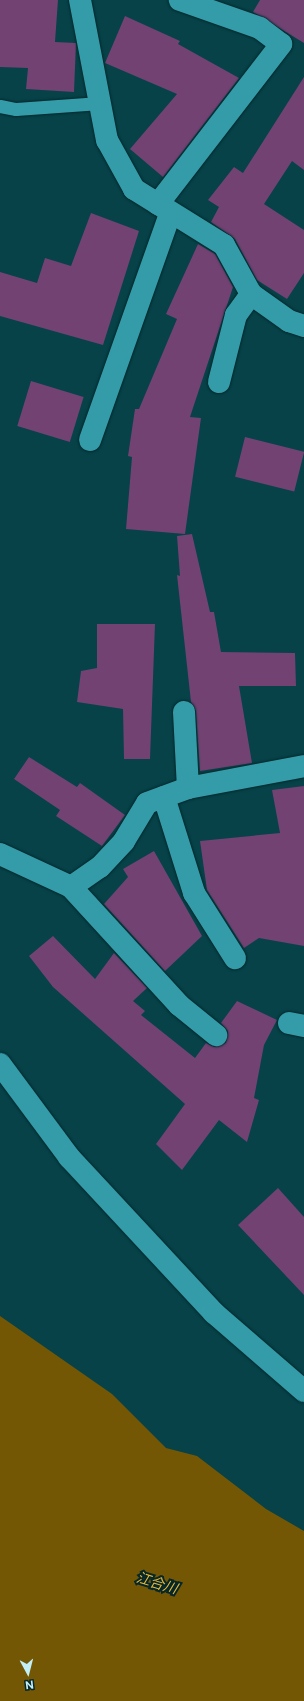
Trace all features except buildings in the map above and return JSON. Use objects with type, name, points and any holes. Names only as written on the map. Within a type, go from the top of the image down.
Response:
[{"type":"street","points":[[80,0],[108,140],[134,189],[164,209],[224,244],[251,294],[290,321],[304,326]]},
{"type":"street","points":[[90,440],[164,209],[281,44],[260,28],[180,0]]},
{"type":"street","points":[[219,382],[236,315],[251,294]]},
{"type":"street","points":[[184,712],[188,788]]},
{"type":"street","points":[[71,887],[100,867],[124,841],[147,803],[188,788],[304,766]]},
{"type":"street","points":[[164,797],[194,893],[235,958]]},
{"type":"street","points":[[0,854],[71,887],[179,1005],[216,1035]]},
{"type":"street","points":[[0,1064],[69,1157],[208,1308],[304,1391]]},
{"type":"lane","points":[[0,106],[16,109],[100,102]]},
{"type":"water","name":"江合川","points":[[0,1316],[112,1394],[166,1448],[197,1456],[266,1509],[304,1531],[304,1701],[0,1701]]}]
